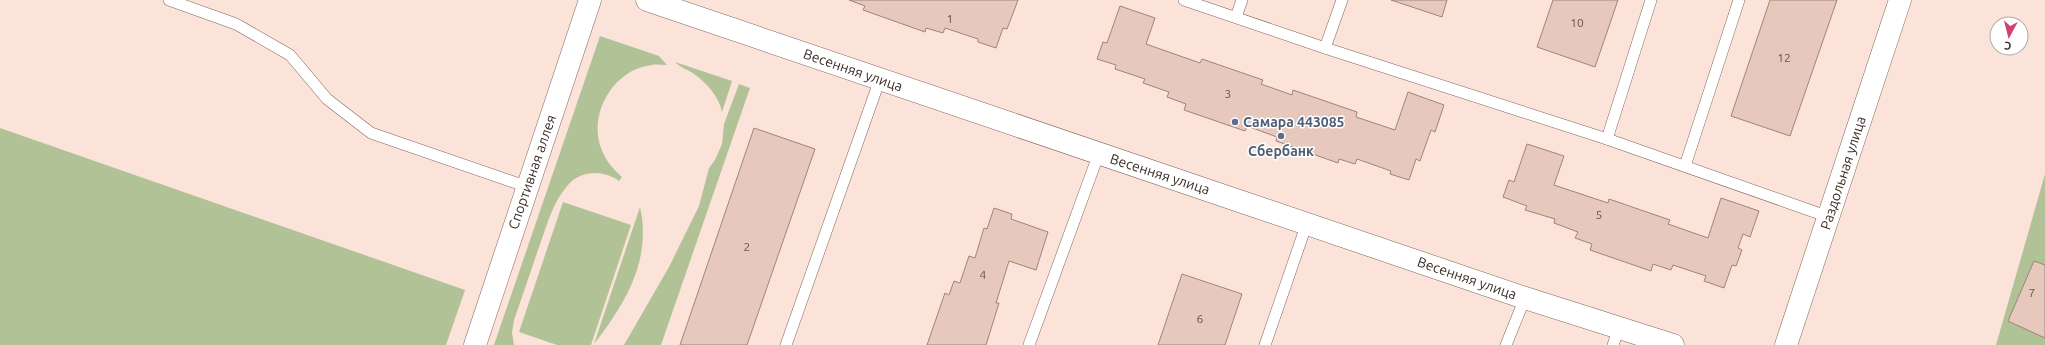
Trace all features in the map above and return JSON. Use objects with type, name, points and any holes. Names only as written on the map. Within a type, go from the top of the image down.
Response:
[{"type":"street","name":"Спортивная аллея","points":[[475,345],[590,0]]},
{"type":"street","name":"Весенняя улица","points":[[647,0],[1525,298],[1616,336],[1673,345]]},
{"type":"street","name":"Раздольная улица","points":[[1786,345],[1900,0]]},
{"type":"lane","points":[[169,0],[236,24],[290,55],[327,98],[371,133],[528,187]]},
{"type":"lane","points":[[1184,0],[1325,48],[1607,139],[1829,217]]},
{"type":"lane","points":[[1236,17],[1242,0]]},
{"type":"lane","points":[[1325,48],[1342,0]]},
{"type":"lane","points":[[1607,139],[1651,0]]},
{"type":"lane","points":[[1685,166],[1739,0]]},
{"type":"lane","points":[[786,345],[880,79]]},
{"type":"lane","points":[[1029,345],[1099,153]]},
{"type":"lane","points":[[1265,345],[1307,223]]},
{"type":"lane","points":[[1506,345],[1525,298]]},
{"type":"green space","points":[[600,36],[659,56],[667,65],[654,65],[638,68],[626,75],[607,95],[601,107],[598,121],[598,135],[601,148],[607,160],[622,177],[619,181],[613,177],[600,173],[587,174],[574,179],[563,191],[550,216],[514,320],[512,333],[514,345],[494,345]]},
{"type":"green space","points":[[675,62],[732,81],[722,112],[718,101],[708,86],[694,74]]},
{"type":"green space","points":[[739,84],[750,88],[661,345],[624,345],[669,267],[699,206],[709,168],[715,160],[722,144],[724,124]]},
{"type":"green space","points":[[0,128],[465,290],[446,345],[0,345]]},
{"type":"green space","points":[[2045,174],[2045,345],[1996,345]]},
{"type":"green space","points":[[563,202],[631,225],[591,345],[557,345],[519,332]]},
{"type":"green space","points":[[640,207],[643,226],[639,263],[625,297],[616,313],[594,344]]},
{"type":"building","points":[[849,0],[1018,0],[1007,29],[1003,28],[996,48],[978,42],[978,39],[945,28],[943,33],[926,28],[925,32],[863,10],[865,6]]},
{"type":"building","points":[[1391,0],[1447,0],[1442,17]]},
{"type":"building","points":[[1553,0],[1618,0],[1595,67],[1537,47]]},
{"type":"building","points":[[1770,0],[1837,0],[1790,136],[1731,116]]},
{"type":"building","points":[[1120,6],[1155,18],[1146,44],[1200,63],[1202,59],[1263,80],[1261,84],[1292,95],[1293,90],[1357,112],[1356,117],[1395,130],[1408,92],[1444,105],[1435,132],[1431,130],[1420,161],[1416,159],[1409,180],[1390,174],[1391,171],[1357,159],[1355,164],[1339,159],[1338,163],[1276,141],[1277,137],[1247,126],[1245,131],[1184,110],[1186,104],[1167,97],[1169,92],[1143,83],[1145,79],[1115,69],[1116,65],[1097,59],[1103,42],[1107,43]]},
{"type":"building","points":[[754,128],[815,149],[747,345],[680,345]]},
{"type":"building","points":[[1527,144],[1564,156],[1554,185],[1608,203],[1609,199],[1670,220],[1668,224],[1708,238],[1721,198],[1759,211],[1750,237],[1743,234],[1738,248],[1742,250],[1736,266],[1732,265],[1724,288],[1704,281],[1706,276],[1673,265],[1671,270],[1653,264],[1651,271],[1590,250],[1592,244],[1575,238],[1578,232],[1554,223],[1555,219],[1525,210],[1527,206],[1503,197],[1509,180],[1514,182]]},
{"type":"building","points":[[994,208],[1012,214],[1011,219],[1048,232],[1036,270],[1009,261],[996,303],[999,303],[986,345],[927,345],[945,293],[949,295],[954,281],[960,283],[969,256],[975,258],[984,228],[987,229]]},
{"type":"building","points":[[2034,261],[2045,265],[2045,338],[2008,321]]},
{"type":"building","points":[[1182,274],[1242,294],[1225,345],[1158,345]]},
{"type":"place","name":"Самара 443085","points":[[1235,122]]},
{"type":"place","name":"Сбербанк","points":[[1281,136]]}]
